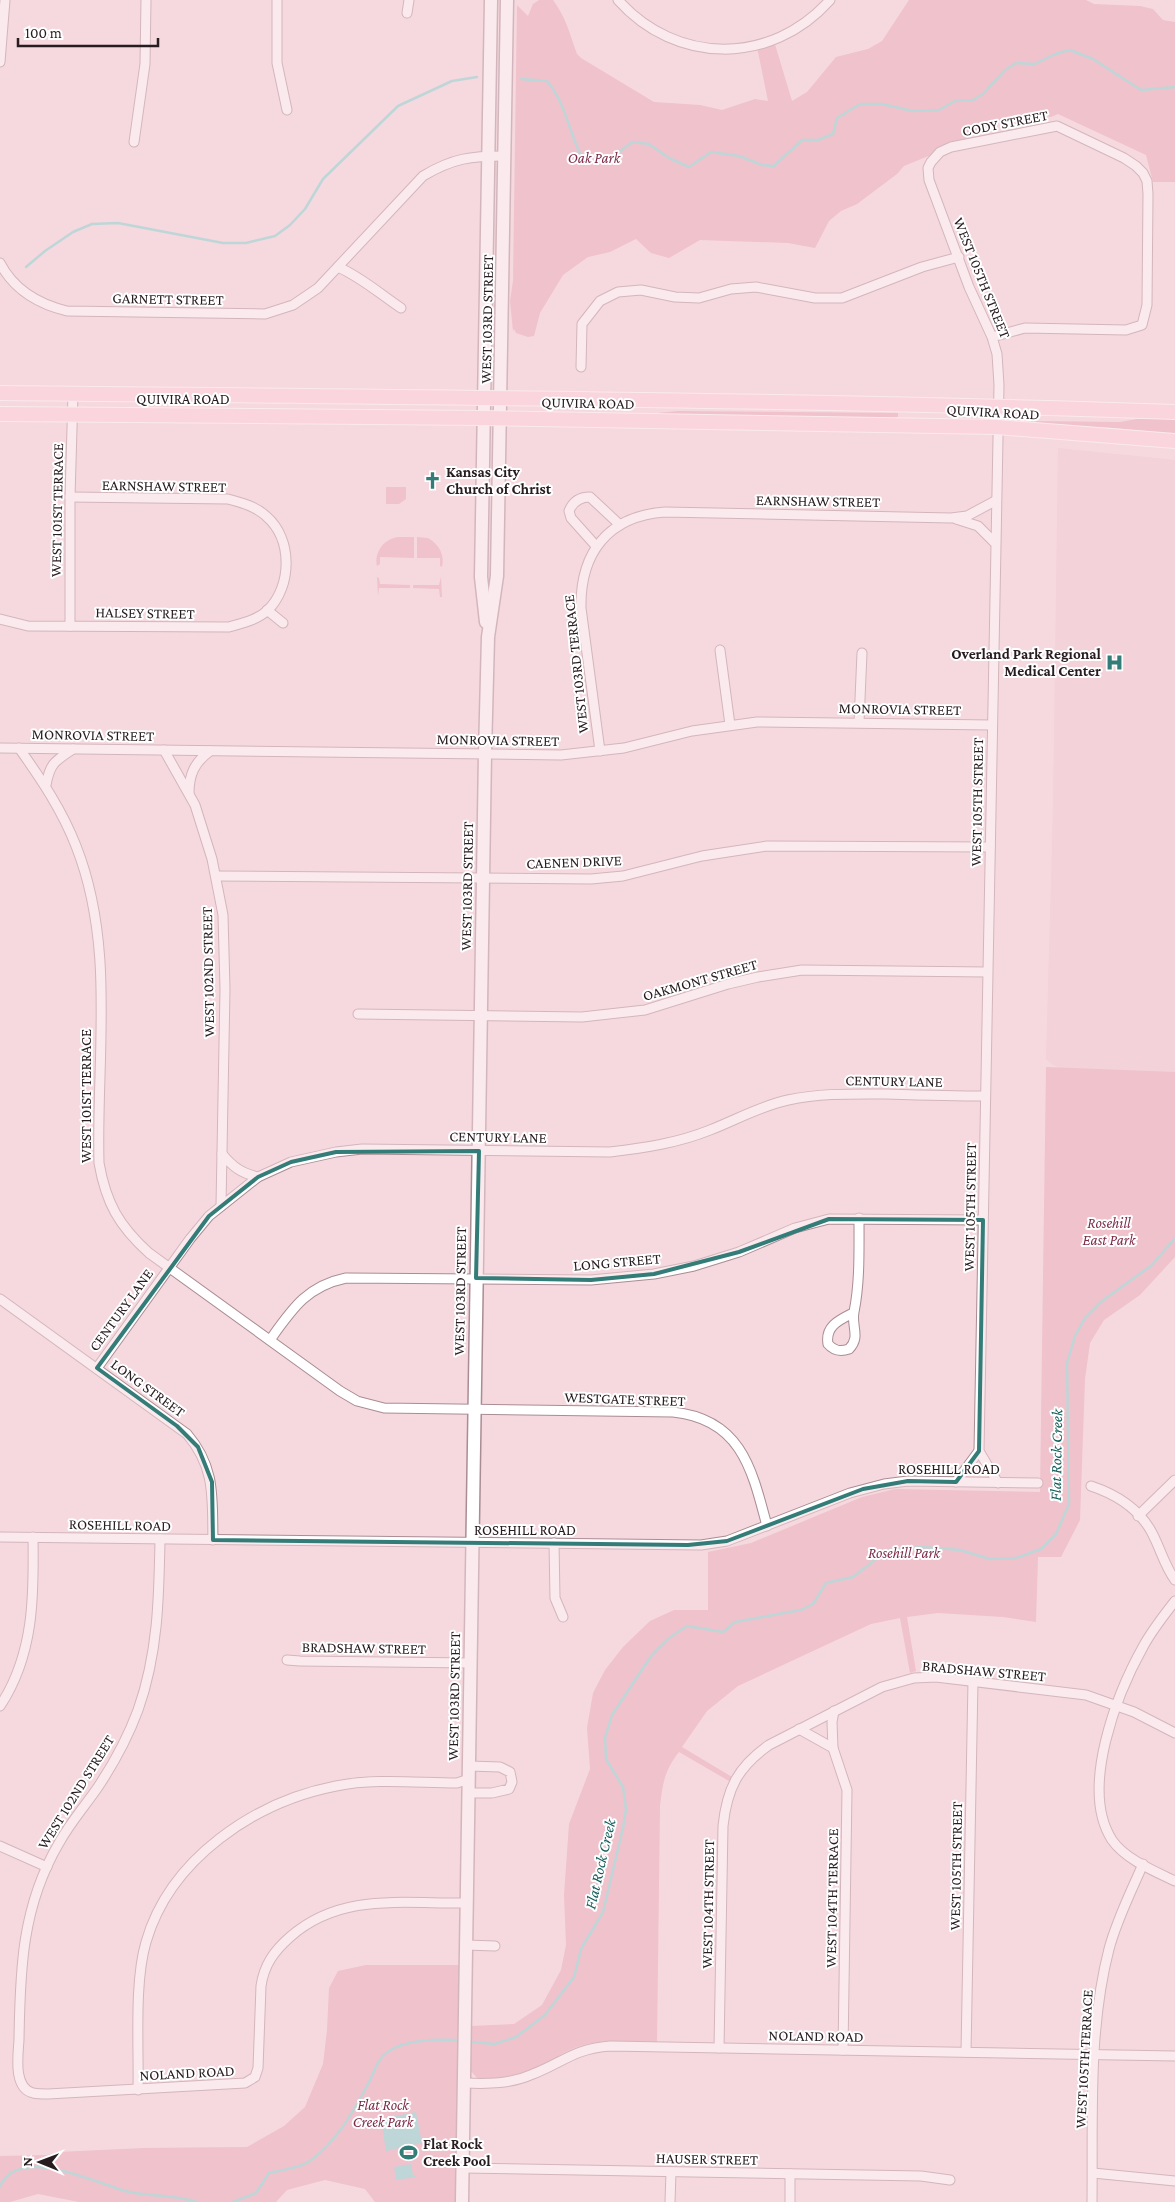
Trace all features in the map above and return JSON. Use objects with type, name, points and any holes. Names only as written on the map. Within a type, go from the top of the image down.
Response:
[{"type":"main road","name":"WEST 103RD STREET","points":[[488,637],[481,576],[491,0]]},
{"type":"main road","name":"WEST 103RD STREET","points":[[462,2202],[485,753],[488,637],[498,576],[507,0]]},
{"type":"main road","name":"QUIVIRA ROAD","points":[[0,393],[502,398],[998,406],[1175,412]]},
{"type":"main road","name":"QUIVIRA ROAD","points":[[0,414],[501,418],[997,427],[1175,441]]},
{"type":"street","points":[[0,61],[5,0]]},
{"type":"street","points":[[134,142],[145,64],[146,0]]},
{"type":"street","points":[[277,0],[277,63],[287,110]]},
{"type":"street","points":[[407,13],[409,0]]},
{"type":"street","points":[[618,0],[632,15],[662,35],[700,48],[722,50],[746,48],[790,33],[806,22],[830,0]]},
{"type":"street","name":"CODY STREET","points":[[928,168],[930,162],[940,152],[951,147],[1057,126],[1124,158],[1143,173],[1147,181],[1147,305],[1142,325],[1126,330],[1020,328],[992,338]]},
{"type":"street","name":"GARNETT STREET","points":[[0,262],[10,279],[28,296],[43,304],[67,311],[265,314],[293,306],[318,288],[423,176],[451,161],[487,156],[505,156]]},
{"type":"street","name":"WEST 105TH STREET","points":[[928,168],[931,190],[997,354],[998,406],[994,542],[979,1451]]},
{"type":"street","points":[[581,367],[582,324],[600,301],[618,292],[641,290],[676,297],[699,298],[731,289],[756,286],[815,298],[842,298],[854,295],[922,266],[959,257]]},
{"type":"street","points":[[338,267],[356,275],[401,308]]},
{"type":"street","name":"WEST 101ST TERRACE","points":[[70,626],[70,497],[73,394]]},
{"type":"street","name":"EARNSHAW STREET","points":[[70,497],[228,499],[251,506],[266,516],[282,537],[286,558],[284,580],[275,600],[267,610]]},
{"type":"street","points":[[596,546],[571,518],[569,511],[575,502],[579,499],[590,498],[620,525]]},
{"type":"street","name":"EARNSHAW STREET","points":[[684,512],[951,518],[968,516],[995,501]]},
{"type":"street","name":"WEST 103RD TERRACE","points":[[600,751],[581,608],[581,588],[584,572],[596,546],[620,525],[636,517],[654,513],[684,512]]},
{"type":"street","name":"EARNSHAW STREET","points":[[951,518],[978,526],[994,542]]},
{"type":"street","points":[[267,610],[283,623]]},
{"type":"street","name":"HALSEY STREET","points":[[0,619],[28,626],[214,628],[245,623],[267,610]]},
{"type":"street","points":[[720,650],[730,726]]},
{"type":"street","points":[[859,722],[862,653]]},
{"type":"street","name":"MONROVIA STREET","points":[[0,748],[561,755],[624,748],[692,731],[790,721],[992,725]]},
{"type":"street","name":"WEST 101ST TERRACE","points":[[19,748],[46,785],[76,848],[89,889],[96,924],[101,978],[98,1146],[102,1180],[111,1208],[124,1228],[149,1253],[169,1268],[340,1391],[357,1401],[384,1408],[475,1409]]},
{"type":"street","points":[[46,785],[49,768],[59,758],[74,749]]},
{"type":"street","name":"WEST 102ND STREET","points":[[164,750],[195,805],[207,839],[216,876],[224,942],[222,1206]]},
{"type":"street","points":[[188,793],[189,777],[198,760],[210,751]]},
{"type":"street","name":"CAENEN DRIVE","points":[[216,876],[566,879],[623,876],[712,854],[767,846],[990,847]]},
{"type":"street","name":"OAKMONT STREET","points":[[358,1014],[573,1018],[645,1010],[758,977],[802,970],[987,972]]},
{"type":"street","name":"CENTURY LANE","points":[[97,1368],[209,1216],[258,1177],[291,1162],[336,1152],[362,1150],[610,1152],[645,1148],[684,1139],[709,1131],[757,1110],[785,1101],[811,1096],[838,1094],[985,1096]]},
{"type":"street","points":[[222,1154],[233,1167],[258,1177]]},
{"type":"street","points":[[853,1313],[858,1292],[859,1218]]},
{"type":"street","name":"LONG STREET","points":[[270,1340],[292,1309],[306,1295],[320,1286],[338,1280],[363,1277],[591,1280],[654,1274],[694,1266],[739,1252],[819,1220],[859,1218],[984,1220]]},
{"type":"street","name":"LONG STREET","points":[[0,1299],[178,1426],[198,1447],[209,1469],[212,1482],[213,1540]]},
{"type":"street","name":"WESTGATE STREET","points":[[475,1409],[673,1412],[686,1413],[705,1419],[730,1436],[740,1448],[751,1470],[767,1526]]},
{"type":"street","points":[[956,1482],[979,1451],[998,1483]]},
{"type":"street","points":[[1138,1516],[1175,1480]]},
{"type":"street","name":"ROSEHILL ROAD","points":[[0,1537],[701,1545],[727,1541],[863,1488],[908,1481],[1038,1483]]},
{"type":"street","points":[[1090,1486],[1116,1496],[1128,1504],[1150,1530],[1165,1564],[1175,1580]]},
{"type":"street","points":[[0,1706],[13,1684],[23,1658],[29,1634],[34,1584],[33,1537]]},
{"type":"street","name":"WEST 102ND STREET","points":[[24,2089],[19,2078],[18,2051],[21,1958],[26,1930],[36,1892],[63,1836],[113,1763],[138,1711],[155,1646],[159,1614],[160,1539]]},
{"type":"street","points":[[554,1543],[555,1598],[564,1617]]},
{"type":"street","points":[[1175,1601],[1144,1645],[1118,1706],[1100,1770],[1099,1808],[1104,1825],[1112,1840],[1123,1852],[1175,1881]]},
{"type":"street","name":"BRADSHAW STREET","points":[[287,1660],[300,1662],[471,1663]]},
{"type":"street","name":"BRADSHAW STREET","points":[[746,1765],[755,1755],[769,1745],[882,1687],[904,1680],[936,1677],[1076,1694],[1118,1706],[1175,1733]]},
{"type":"street","name":"WEST 105TH STREET","points":[[966,2052],[973,1681]]},
{"type":"street","name":"WEST 104TH TERRACE","points":[[834,1711],[832,1722],[833,1748],[847,1790],[842,2050]]},
{"type":"street","points":[[800,1729],[833,1748]]},
{"type":"street","name":"WEST 104TH STREET","points":[[719,2048],[723,1826],[730,1790],[746,1765]]},
{"type":"street","points":[[469,1766],[500,1767],[510,1772],[512,1782],[509,1789],[504,1792],[469,1793]]},
{"type":"street","points":[[138,2090],[140,1984],[145,1944],[152,1924],[171,1891],[197,1859],[222,1837],[254,1816],[283,1802],[337,1786],[364,1783],[457,1783],[469,1779]]},
{"type":"street","points":[[0,1846],[47,1868]]},
{"type":"street","name":"WEST 105TH TERRACE","points":[[1092,2202],[1095,2055],[1100,1998],[1110,1947],[1122,1913],[1144,1864]]},
{"type":"street","name":"NOLAND ROAD","points":[[24,2089],[33,2093],[48,2094],[245,2083],[255,2077],[258,2068],[263,1973],[268,1961],[282,1944],[298,1930],[336,1910],[369,1903],[467,1903]]},
{"type":"street","points":[[466,1945],[496,1946]]},
{"type":"street","name":"NOLAND ROAD","points":[[464,2083],[501,2083],[520,2079],[535,2074],[570,2055],[597,2047],[1175,2056]]},
{"type":"street","name":"HAUSER STREET","points":[[463,2168],[921,2176],[950,2180]]},
{"type":"street","points":[[670,2202],[671,2172]]},
{"type":"street","points":[[1093,2173],[1175,2181]]},
{"type":"street","points":[[790,2174],[790,2202]]},
{"type":"highlighted area","points":[[479,1151],[476,1278],[591,1280],[654,1274],[739,1252],[829,1219],[983,1220],[979,1451],[956,1482],[908,1481],[863,1489],[727,1541],[688,1545],[213,1540],[212,1482],[198,1447],[177,1426],[97,1368],[209,1216],[258,1177],[291,1162],[336,1152]]},
{"type":"shaded area","name":"Overland Park Regional Medical Center","points":[[1058,448],[1175,460],[1175,1074],[1063,1069],[1053,1065],[1046,1059],[1053,806]]},
{"type":"green space","name":"Oak Park","points":[[539,0],[553,0],[564,20],[577,54],[581,58],[654,102],[700,105],[722,110],[755,99],[768,101],[757,47],[774,41],[792,101],[807,92],[836,57],[868,49],[882,41],[909,0],[1086,0],[1094,4],[1140,6],[1153,9],[1163,20],[1175,22],[1175,182],[1153,182],[1146,155],[1058,114],[1051,117],[1041,115],[1040,111],[1028,114],[1029,121],[1024,126],[1006,123],[983,124],[965,141],[904,166],[897,174],[857,204],[841,211],[829,221],[815,248],[788,243],[700,240],[669,258],[651,253],[636,239],[610,252],[588,257],[563,275],[540,313],[534,336],[528,337],[516,333],[514,329],[513,331],[510,301],[513,281],[517,5],[528,16],[533,4]]},
{"type":"green space","points":[[678,411],[898,413],[898,417],[873,420],[658,416],[658,413]]},
{"type":"green space","points":[[1154,416],[1175,420],[1175,434],[1114,428],[1031,424],[1031,421],[1120,422]]},
{"type":"green space","points":[[386,487],[406,487],[406,499],[399,504],[386,504]]},
{"type":"green space","points":[[398,537],[414,537],[414,558],[380,557],[380,564],[377,566],[377,556],[381,547],[388,540]]},
{"type":"green space","points":[[417,537],[428,538],[438,547],[443,558],[442,567],[440,566],[440,558],[417,558]]},
{"type":"green space","points":[[377,577],[380,584],[410,585],[410,588],[379,588],[378,596]]},
{"type":"green space","points":[[441,577],[442,597],[440,597],[439,589],[413,588],[413,585],[439,585]]},
{"type":"green space","name":"Rosehill Park","points":[[1046,1067],[1175,1072],[1175,1257],[1140,1295],[1104,1320],[1090,1343],[1085,1379],[1080,1520],[1061,1557],[1038,1557],[1036,1622],[1003,1617],[938,1613],[907,1617],[916,1671],[910,1673],[900,1618],[871,1624],[738,1686],[707,1711],[682,1747],[732,1777],[729,1781],[679,1752],[670,1765],[665,1778],[660,1806],[657,2042],[608,2041],[589,2044],[574,2048],[541,2066],[521,2073],[500,2078],[478,2079],[470,2070],[471,2026],[514,2024],[542,2005],[561,1970],[566,1945],[564,1895],[569,1824],[590,1769],[587,1728],[593,1693],[605,1670],[623,1647],[650,1621],[674,1610],[708,1610],[708,1552],[751,1543],[862,1497],[895,1489],[1040,1492]]},
{"type":"green space","name":"Flat Rock Creek Park","points":[[366,1965],[460,1965],[456,2202],[375,2202],[365,2189],[325,2180],[287,2190],[276,2202],[79,2202],[38,2194],[10,2202],[0,2202],[0,2156],[47,2155],[58,2152],[144,2148],[247,2147],[284,2126],[305,2107],[323,2064],[329,1988],[338,1971]]},
{"type":"water","points":[[416,2112],[422,2143],[386,2151],[381,2119]]},
{"type":"water","points":[[411,2164],[413,2175],[416,2177],[396,2180],[394,2167]]},
{"type":"waterway","points":[[521,79],[547,81],[560,101],[575,143],[585,163],[592,163],[611,157],[632,142],[649,144],[669,158],[689,167],[711,152],[739,156],[762,165],[774,166],[802,140],[818,140],[833,134],[837,118],[860,104],[882,104],[913,111],[939,110],[955,101],[973,100],[983,94],[1005,70],[1016,63],[1035,64],[1055,54],[1070,50],[1093,59],[1141,90],[1175,87]]},
{"type":"waterway","points":[[26,267],[73,232],[92,224],[118,223],[223,243],[246,243],[275,236],[290,225],[305,209],[323,179],[398,106],[452,81],[477,77]]},
{"type":"waterway","name":"Flat Rock Creek","points":[[472,2042],[495,2044],[516,2037],[545,2015],[574,1977],[581,1949],[603,1912],[626,1809],[623,1787],[606,1759],[605,1738],[612,1715],[651,1656],[669,1638],[687,1626],[723,1632],[735,1622],[801,1610],[813,1604],[826,1583],[853,1577],[888,1550],[924,1547],[960,1550],[990,1559],[1016,1558],[1041,1549],[1056,1534],[1069,1504],[1067,1363],[1075,1336],[1085,1318],[1102,1301],[1152,1265],[1175,1238]]},
{"type":"waterway","name":"Flat Rock Creek","points":[[233,2202],[256,2193],[269,2173],[310,2161],[328,2145],[343,2127],[378,2062],[389,2051],[412,2042],[456,2040]]},
{"type":"waterway","name":"Flat Rock Creek","points":[[0,2186],[10,2174],[24,2168],[40,2167],[77,2175],[125,2191],[188,2199],[197,2202]]},
{"type":"place","name":"Kansas City Church of Christ","points":[[432,481]]},
{"type":"place","name":"Overland Park Regional Medical Center","points":[[1115,663]]},
{"type":"place","name":"Flat Rock Creek Pool","points":[[409,2153]]},
{"type":"park label","name":"Rosehill East Park","points":[[1109,1232]]}]
